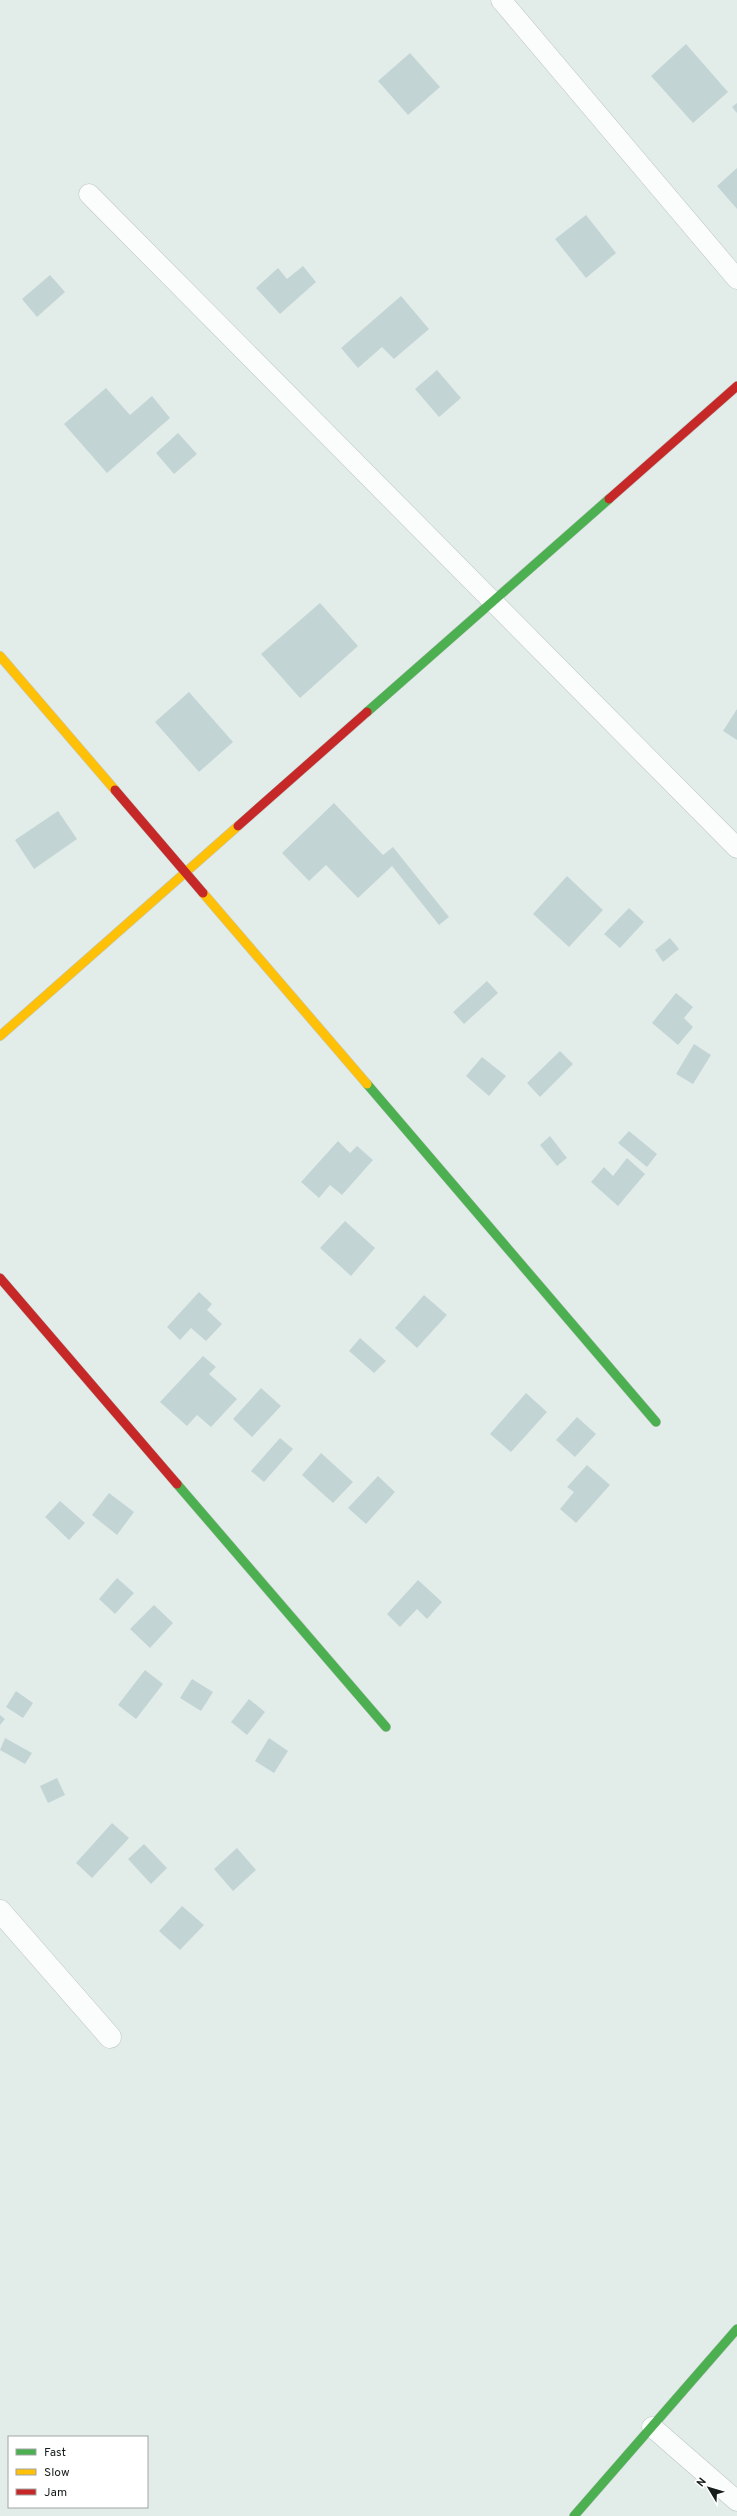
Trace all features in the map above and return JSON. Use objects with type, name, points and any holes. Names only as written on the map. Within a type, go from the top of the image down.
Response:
[{"type":"street","points":[[0,1036],[737,386]]},
{"type":"street","points":[[0,656],[656,1422]]},
{"type":"street","points":[[0,1278],[386,1727]]},
{"type":"street","points":[[0,1911],[110,2037]]},
{"type":"street","points":[[574,2516],[737,2329]]},
{"type":"lane","points":[[501,0],[737,279]]},
{"type":"lane","points":[[89,194],[737,848]]},
{"type":"lane","points":[[652,2427],[737,2501]]},
{"type":"building","points":[[686,44],[728,92],[693,123],[651,76]]},
{"type":"building","points":[[410,53],[440,87],[408,115],[378,81]]},
{"type":"building","points":[[737,103],[737,113],[732,107]]},
{"type":"building","points":[[737,168],[737,209],[717,186]]},
{"type":"building","points":[[586,215],[616,253],[586,278],[555,239]]},
{"type":"building","points":[[303,266],[316,282],[280,314],[256,288],[278,268],[287,279]]},
{"type":"building","points":[[50,275],[65,292],[37,317],[22,299]]},
{"type":"building","points":[[401,296],[429,329],[394,359],[382,347],[358,368],[341,348]]},
{"type":"building","points":[[437,370],[461,398],[439,417],[415,389]]},
{"type":"building","points":[[106,388],[130,415],[152,396],[170,418],[107,473],[64,424]]},
{"type":"building","points":[[178,433],[197,454],[174,474],[156,453]]},
{"type":"building","points":[[320,603],[358,646],[300,698],[261,654]]},
{"type":"building","points":[[189,692],[233,742],[199,772],[155,722]]},
{"type":"building","points":[[737,709],[737,740],[723,731]]},
{"type":"building","points":[[334,803],[383,855],[393,847],[449,917],[439,925],[392,866],[358,898],[326,865],[309,881],[282,853]]},
{"type":"building","points":[[58,811],[77,839],[34,869],[15,840]]},
{"type":"building","points":[[567,876],[603,910],[569,947],[533,914]]},
{"type":"building","points":[[629,908],[644,922],[620,948],[604,934]]},
{"type":"building","points":[[670,938],[679,949],[663,962],[655,950]]},
{"type":"building","points":[[487,981],[498,993],[464,1024],[453,1012]]},
{"type":"building","points":[[676,993],[693,1007],[684,1018],[693,1027],[678,1045],[652,1023]]},
{"type":"building","points":[[694,1044],[711,1055],[693,1084],[676,1074]]},
{"type":"building","points":[[560,1051],[573,1064],[540,1097],[527,1083]]},
{"type":"building","points":[[482,1057],[506,1076],[489,1096],[466,1076]]},
{"type":"building","points":[[629,1131],[657,1154],[647,1167],[618,1143]]},
{"type":"building","points":[[550,1136],[567,1158],[557,1166],[540,1145]]},
{"type":"building","points":[[338,1141],[350,1153],[357,1146],[373,1160],[342,1195],[330,1185],[319,1198],[301,1182]]},
{"type":"building","points":[[627,1158],[645,1174],[618,1206],[591,1182],[604,1167],[613,1176]]},
{"type":"building","points":[[345,1221],[375,1248],[351,1276],[320,1248]]},
{"type":"building","points":[[199,1292],[212,1304],[207,1310],[222,1324],[206,1341],[191,1328],[180,1340],[167,1327]]},
{"type":"building","points":[[424,1295],[447,1315],[417,1348],[395,1328]]},
{"type":"building","points":[[360,1338],[386,1361],[374,1373],[349,1351]]},
{"type":"building","points":[[203,1356],[216,1367],[209,1374],[237,1399],[211,1427],[197,1415],[187,1426],[160,1402]]},
{"type":"building","points":[[261,1388],[281,1406],[252,1437],[233,1419]]},
{"type":"building","points":[[526,1393],[547,1412],[511,1452],[490,1434]]},
{"type":"building","points":[[577,1417],[596,1434],[575,1457],[556,1440]]},
{"type":"building","points":[[280,1438],[293,1449],[264,1482],[251,1471]]},
{"type":"building","points":[[321,1453],[353,1482],[333,1503],[302,1475]]},
{"type":"building","points":[[587,1465],[610,1485],[576,1523],[560,1509],[574,1492],[567,1487]]},
{"type":"building","points":[[378,1476],[395,1492],[366,1524],[348,1508]]},
{"type":"building","points":[[109,1493],[134,1512],[117,1535],[92,1515]]},
{"type":"building","points":[[60,1501],[85,1523],[69,1540],[45,1517]]},
{"type":"building","points":[[117,1578],[134,1593],[115,1614],[99,1599]]},
{"type":"building","points":[[418,1580],[442,1602],[427,1619],[417,1609],[400,1627],[387,1614]]},
{"type":"building","points":[[154,1605],[173,1623],[150,1648],[130,1629]]},
{"type":"building","points":[[145,1670],[163,1684],[136,1719],[118,1705]]},
{"type":"building","points":[[192,1679],[213,1692],[201,1711],[180,1698]]},
{"type":"building","points":[[16,1691],[33,1703],[23,1718],[6,1707]]},
{"type":"building","points":[[249,1699],[265,1712],[247,1735],[231,1722]]},
{"type":"building","points":[[0,1715],[5,1719],[0,1725]]},
{"type":"building","points":[[5,1738],[32,1753],[25,1764],[0,1750]]},
{"type":"building","points":[[269,1738],[288,1751],[274,1773],[255,1761]]},
{"type":"building","points":[[57,1778],[65,1795],[48,1803],[40,1786]]},
{"type":"building","points":[[112,1823],[129,1838],[92,1878],[76,1863]]},
{"type":"building","points":[[144,1844],[167,1868],[151,1884],[128,1859]]},
{"type":"building","points":[[237,1848],[256,1870],[233,1891],[214,1869]]},
{"type":"building","points":[[182,1906],[204,1925],[180,1950],[159,1931]]},
{"type":"traffic: fast","points":[[367,712],[609,499]]},
{"type":"traffic: fast","points":[[367,1084],[656,1422]]},
{"type":"traffic: fast","points":[[177,1484],[386,1727]]},
{"type":"traffic: fast","points":[[574,2516],[737,2329]]},
{"type":"traffic: slow","points":[[0,656],[115,790]]},
{"type":"traffic: slow","points":[[0,1036],[238,826]]},
{"type":"traffic: slow","points":[[203,893],[367,1084]]},
{"type":"traffic: jam","points":[[609,499],[737,386]]},
{"type":"traffic: jam","points":[[238,826],[367,712]]},
{"type":"traffic: jam","points":[[115,790],[203,893]]},
{"type":"traffic: jam","points":[[0,1278],[177,1484]]}]
